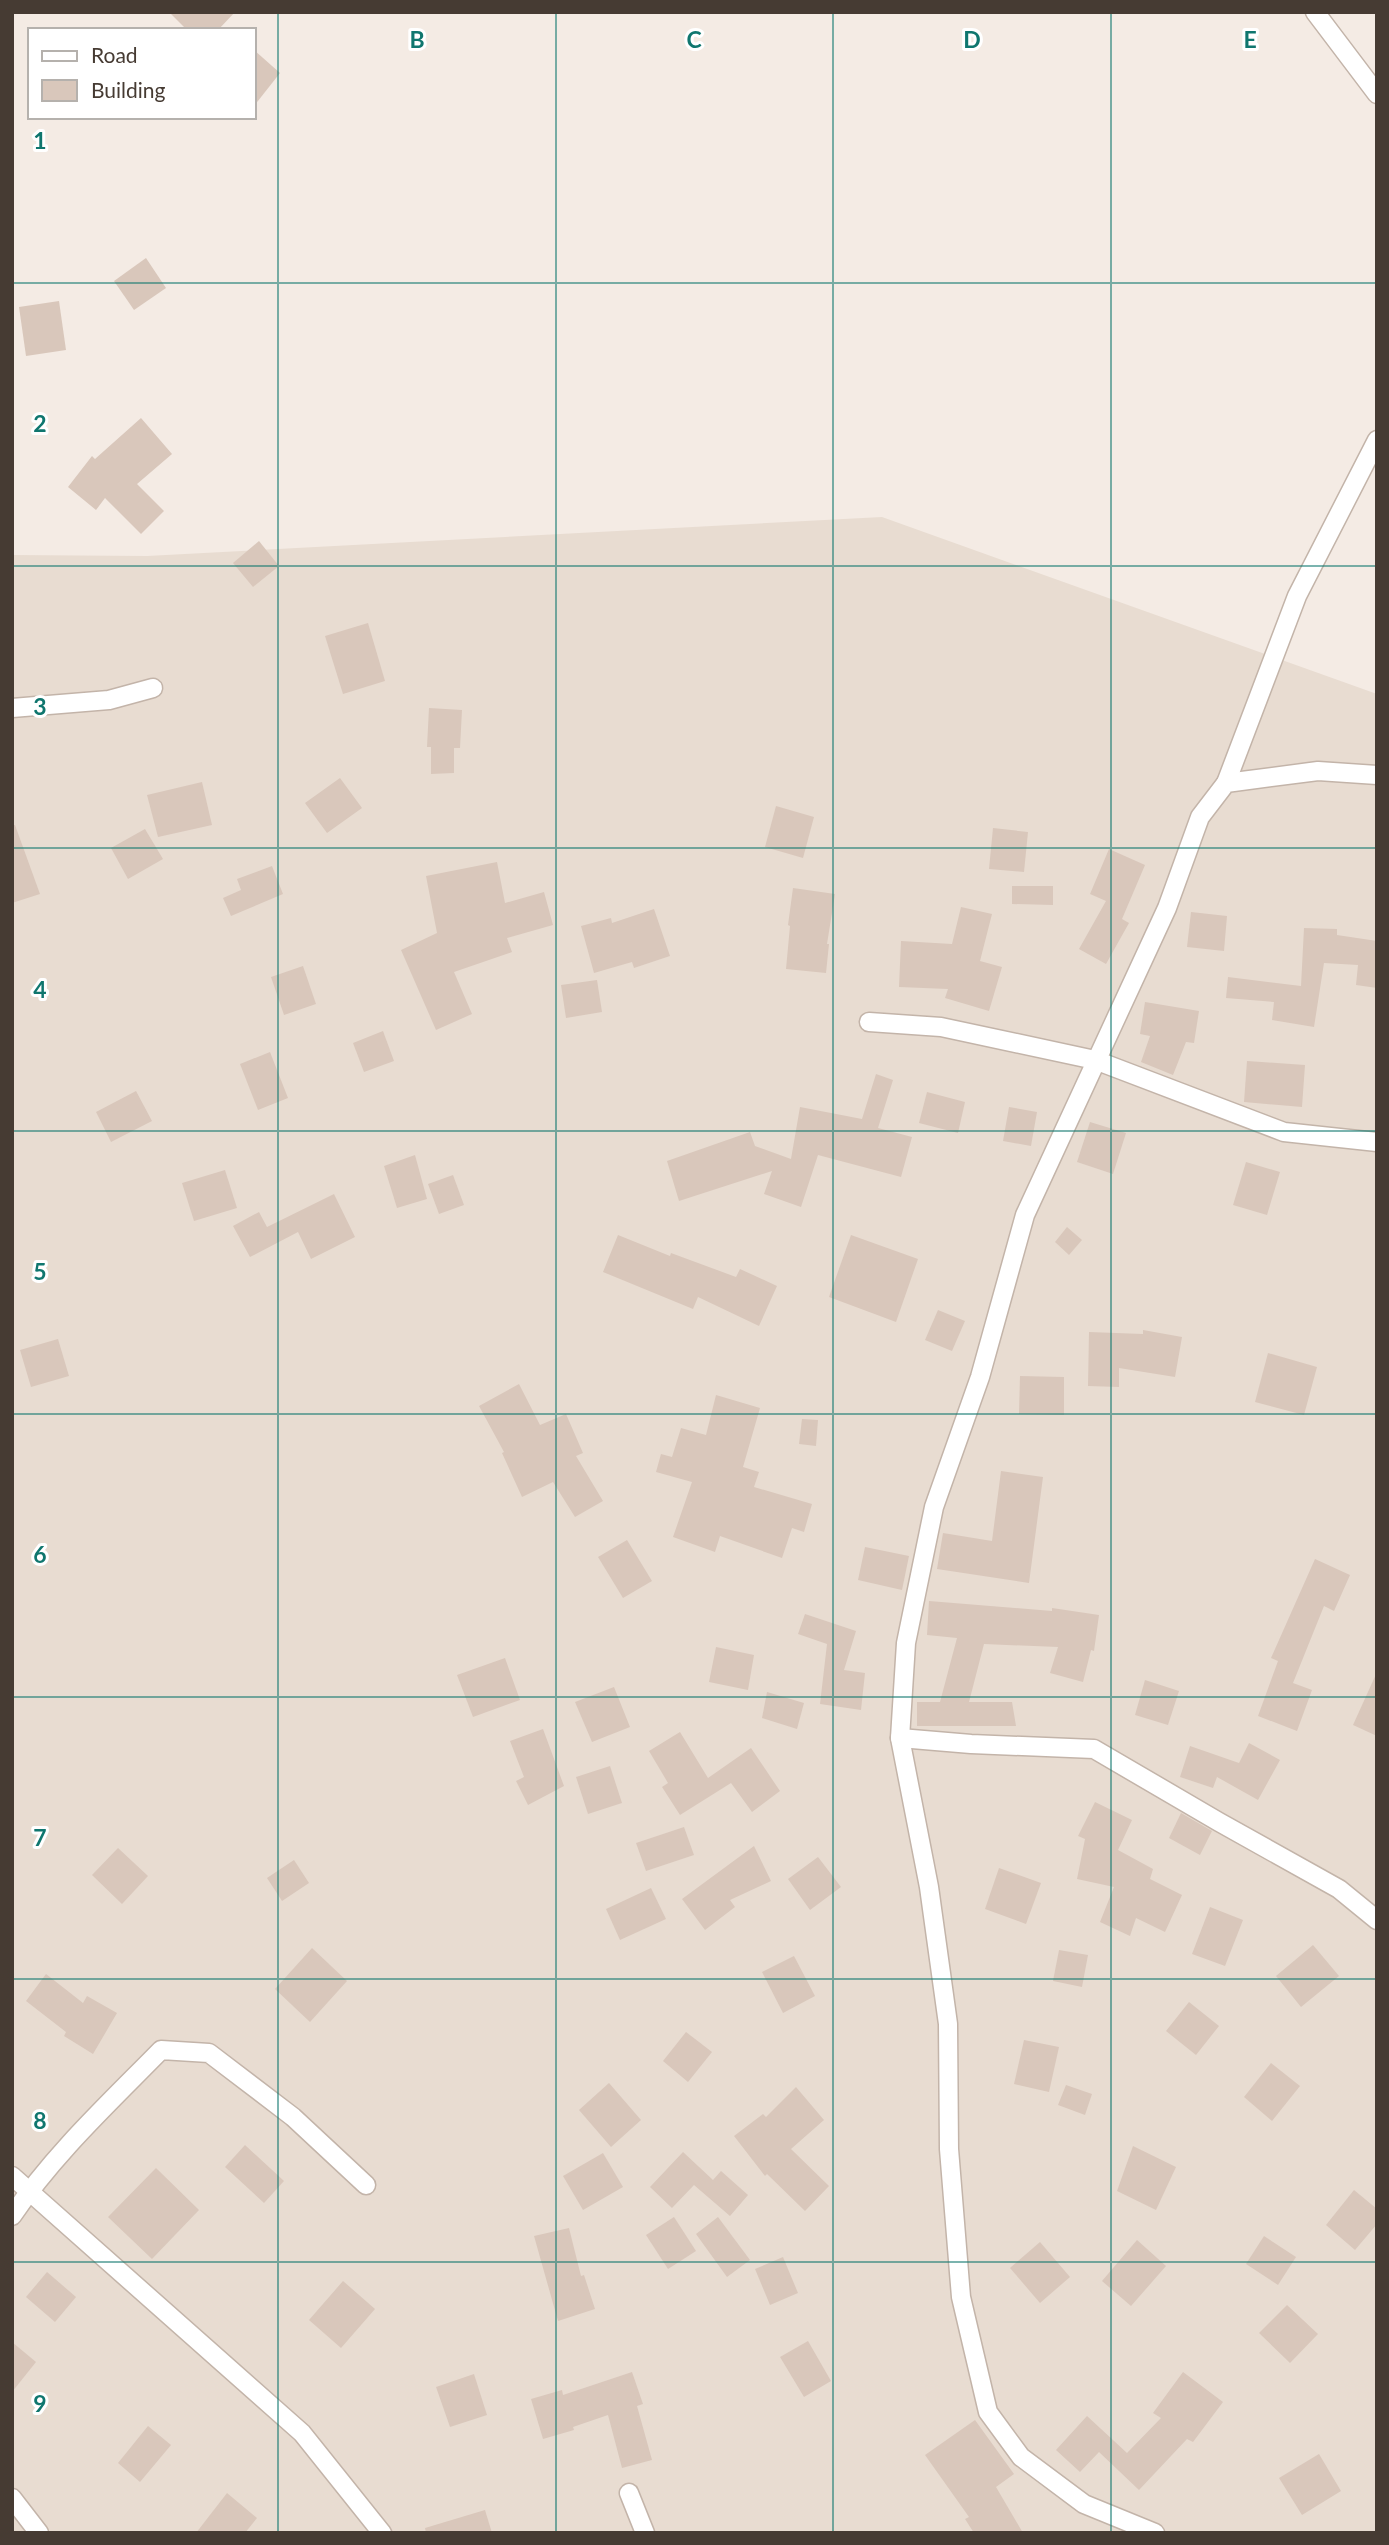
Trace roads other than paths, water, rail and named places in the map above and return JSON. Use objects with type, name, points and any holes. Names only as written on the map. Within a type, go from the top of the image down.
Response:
[{"type":"street","points":[[1315,12],[1377,94]]},
{"type":"street","points":[[1155,2533],[1084,2504],[1021,2457],[988,2412],[961,2297],[949,2149],[948,2024],[929,1887],[900,1738],[906,1643],[934,1507],[980,1377],[1026,1215],[1167,908],[1200,817],[1226,783],[1297,596],[1377,440]]},
{"type":"street","points":[[12,708],[109,700],[153,688]]},
{"type":"street","points":[[1226,783],[1318,771],[1377,775]]},
{"type":"street","points":[[869,1022],[941,1027],[1095,1060],[1284,1132],[1377,1142]]},
{"type":"street","points":[[900,1738],[1094,1749],[1339,1889],[1377,1920]]},
{"type":"street","points":[[12,2216],[29,2191],[161,2050],[209,2053],[293,2117],[366,2185]]},
{"type":"street","points":[[12,2176],[302,2433],[382,2533]]},
{"type":"street","points":[[629,2493],[645,2533]]},
{"type":"street","points":[[12,2498],[39,2533]]}]
